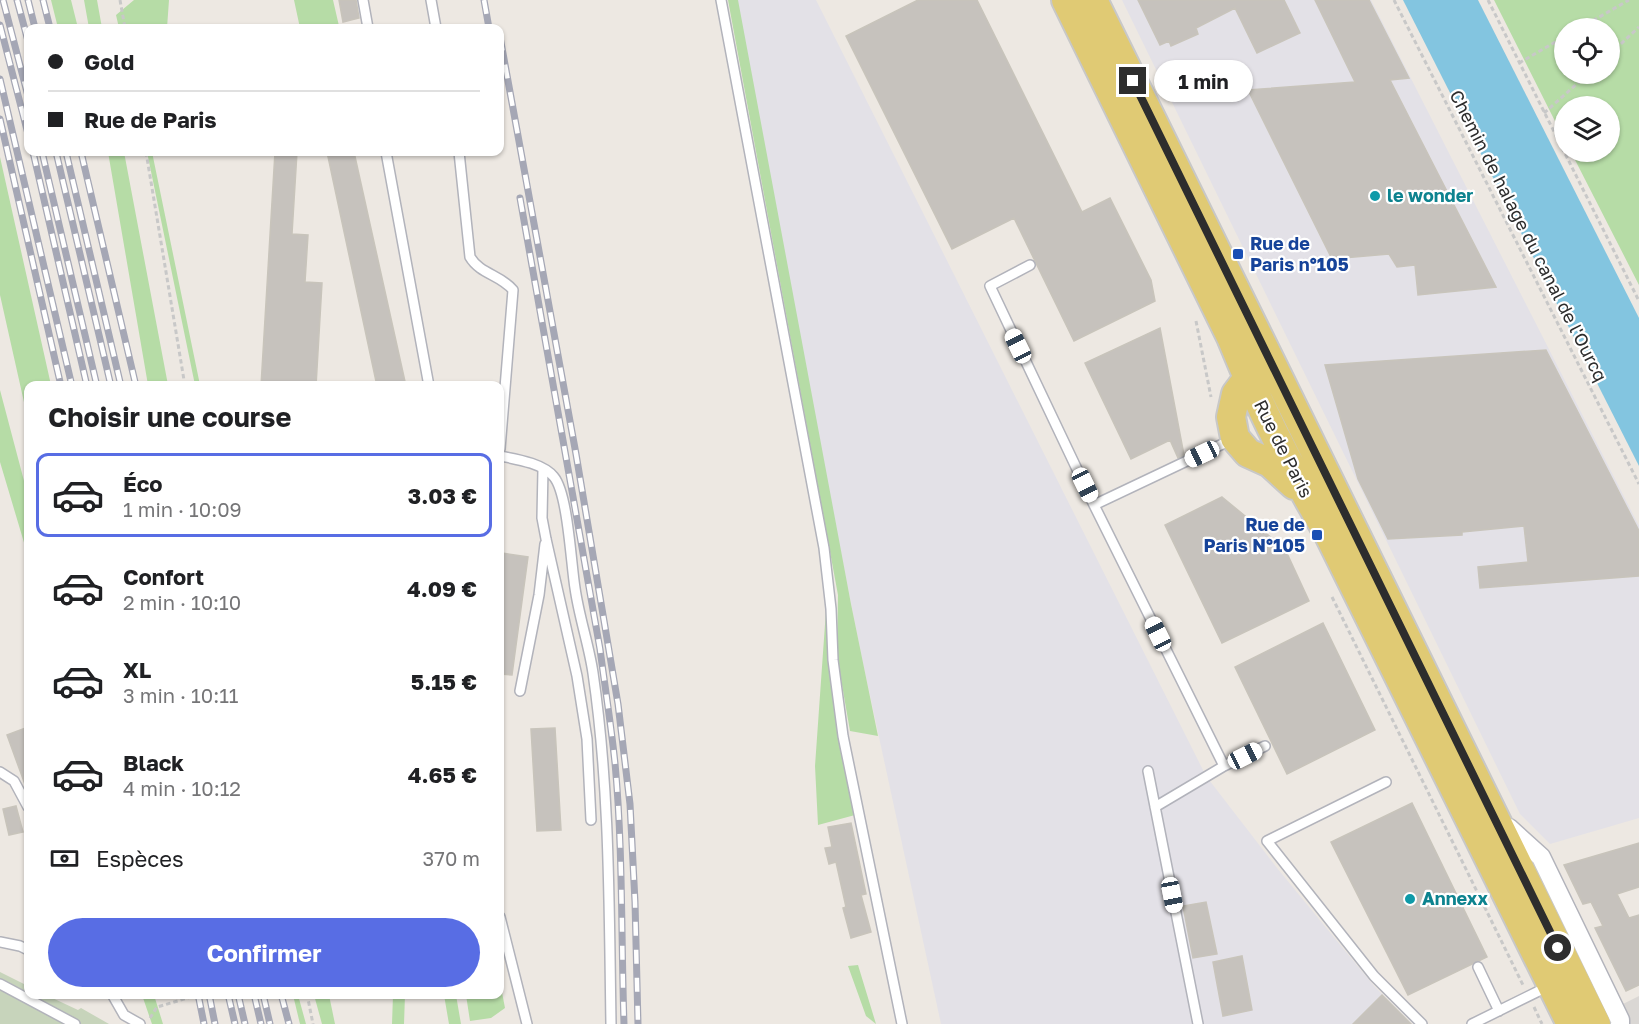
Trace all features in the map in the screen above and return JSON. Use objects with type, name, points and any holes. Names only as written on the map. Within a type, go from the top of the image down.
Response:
[{"type":"main road","name":"Rue de Paris","points":[[1066,0],[1231,337],[1248,378],[1305,495],[1327,531],[1571,1024]]},
{"type":"main road","name":"Rue de Paris","points":[[1093,0],[1596,1024]]},
{"type":"main road","points":[[1305,495],[1270,463],[1248,453],[1235,438],[1231,417],[1236,394],[1248,378],[1264,386],[1302,462],[1340,504]]},
{"type":"street","points":[[1509,828],[1541,857],[1620,1024]]},
{"type":"lane","points":[[363,0],[367,24]]},
{"type":"lane","points":[[431,0],[435,24]]},
{"type":"lane","points":[[721,0],[824,548],[829,585],[833,660],[843,736],[902,1024]]},
{"type":"lane","points":[[387,156],[428,381]]},
{"type":"lane","points":[[459,156],[470,257],[475,265],[508,284],[513,290],[504,400]]},
{"type":"lane","points":[[1030,265],[990,286],[1094,505],[1224,766]]},
{"type":"lane","points":[[1094,505],[1235,438]]},
{"type":"lane","points":[[504,457],[533,463],[554,476],[564,503],[575,590],[593,672],[603,760],[611,1024]]},
{"type":"lane","points":[[543,469],[542,518],[570,645],[585,729],[591,820]]},
{"type":"lane","points":[[520,691],[539,595],[546,539]]},
{"type":"lane","points":[[1155,807],[1224,766],[1265,746]]},
{"type":"lane","points":[[1148,771],[1198,1024]]},
{"type":"lane","points":[[0,772],[14,781],[24,800]]},
{"type":"lane","points":[[1386,782],[1267,841],[1374,976],[1422,1024]]},
{"type":"lane","points":[[504,933],[527,1024]]},
{"type":"lane","points":[[0,942],[24,948]]},
{"type":"lane","points":[[1478,967],[1499,1011]]},
{"type":"lane","points":[[0,984],[24,997]]},
{"type":"lane","points":[[1472,1024],[1551,985]]},
{"type":"lane","points":[[28,999],[75,1024]]},
{"type":"lane","points":[[115,999],[124,1015],[140,1024]]},
{"type":"path","points":[[120,0],[124,24]]},
{"type":"path","name":"Chemin de halage du canal de l'Ourcq","points":[[1394,0],[1639,484]]},
{"type":"path","points":[[1488,0],[1639,301]]},
{"type":"path","points":[[1598,18],[1629,0]]},
{"type":"path","points":[[1620,45],[1639,27]]},
{"type":"path","points":[[1519,63],[1554,43]]},
{"type":"path","points":[[1544,113],[1577,84]]},
{"type":"path","points":[[147,156],[184,381]]},
{"type":"path","points":[[145,1024],[157,1007],[185,999]]},
{"type":"path","points":[[308,999],[313,1024]]},
{"type":"shaded area","points":[[730,0],[816,0],[1206,776],[1277,868],[1374,986],[1412,1024],[941,1024],[863,663]]},
{"type":"shaded area","points":[[1122,0],[1371,0],[1639,526],[1639,818],[1550,844],[1520,814]]},
{"type":"shaded area","points":[[1639,996],[1639,1024],[1622,1024],[1615,1008]]},
{"type":"green space","points":[[51,0],[71,0],[77,24],[57,24]]},
{"type":"green space","points":[[84,0],[97,0],[101,24],[88,24]]},
{"type":"green space","points":[[134,0],[169,0],[167,24],[118,24],[116,15]]},
{"type":"green space","points":[[294,0],[333,0],[339,24],[299,24]]},
{"type":"green space","points":[[728,0],[738,0],[851,604],[878,736],[850,731],[837,656],[838,595]]},
{"type":"green space","points":[[1494,0],[1639,0],[1639,285],[1576,162],[1620,162],[1620,96],[1554,96],[1554,119]]},
{"type":"green space","points":[[109,156],[125,156],[167,381],[147,381]]},
{"type":"green space","points":[[148,156],[153,156],[199,381],[194,381]]},
{"type":"green space","points":[[0,157],[50,381],[24,381],[24,402],[0,295]]},
{"type":"green space","points":[[0,390],[24,481],[24,543],[0,462]]},
{"type":"green space","points":[[827,596],[837,732],[855,815],[818,825],[815,766]]},
{"type":"green space","points":[[858,965],[876,1024],[866,1016],[848,966]]},
{"type":"green space","points":[[0,972],[24,984],[24,999],[55,999],[78,1010],[81,1008],[109,1024],[0,1024]]},
{"type":"green space","points":[[143,999],[155,999],[163,1024],[152,1024]]},
{"type":"green space","points":[[294,999],[299,999],[306,1024],[300,1024]]},
{"type":"green space","points":[[315,999],[330,999],[335,1024],[322,1024]]},
{"type":"green space","points":[[393,999],[405,999],[404,1024],[392,1024]]},
{"type":"green space","points":[[445,999],[457,999],[461,1024],[449,1024]]},
{"type":"green space","points":[[467,999],[503,999],[505,1008],[491,1018],[470,1021]]},
{"type":"water","points":[[1403,0],[1478,0],[1554,150],[1554,162],[1560,162],[1639,318],[1639,466]]},
{"type":"building","points":[[339,0],[356,0],[359,18],[343,22]]},
{"type":"building","points":[[918,0],[977,0],[1082,212],[1110,198],[1151,280],[1155,301],[1074,341],[1014,218],[952,249],[846,36]]},
{"type":"building","points":[[1138,0],[1284,0],[1300,33],[1257,53],[1235,8],[1196,28],[1198,34],[1171,46],[1169,41],[1160,45]]},
{"type":"building","name":"le wonder","points":[[1315,0],[1369,0],[1409,78],[1390,80],[1496,287],[1418,295],[1415,265],[1397,267],[1389,254],[1332,259],[1248,90],[1355,82]]},
{"type":"building","points":[[275,156],[297,156],[292,234],[308,235],[305,282],[322,283],[316,381],[261,381]]},
{"type":"building","points":[[328,156],[355,156],[405,381],[376,381]]},
{"type":"building","points":[[1160,328],[1184,455],[1178,458],[1170,440],[1131,459],[1085,363]]},
{"type":"building","points":[[1546,350],[1639,531],[1639,576],[1480,588],[1478,567],[1528,562],[1524,526],[1462,532],[1462,535],[1388,539],[1358,479],[1325,365]]},
{"type":"building","points":[[1222,497],[1285,549],[1309,601],[1222,643],[1165,525]]},
{"type":"building","points":[[504,553],[528,557],[512,675],[504,674]]},
{"type":"building","points":[[1323,623],[1375,730],[1287,774],[1235,667]]},
{"type":"building","points":[[555,728],[561,830],[537,831],[531,729]]},
{"type":"building","points":[[24,729],[24,782],[7,735]]},
{"type":"building","name":"Annexx","points":[[1412,803],[1487,957],[1408,995],[1331,842]]},
{"type":"building","points":[[16,806],[23,832],[9,835],[3,809]]},
{"type":"building","points":[[851,823],[866,894],[861,895],[871,932],[851,938],[843,908],[846,907],[836,862],[829,864],[825,848],[832,847],[828,827]]},
{"type":"building","points":[[1639,843],[1639,887],[1617,894],[1629,918],[1639,915],[1639,985],[1626,991],[1595,928],[1603,926],[1591,902],[1583,904],[1564,865]]},
{"type":"building","points":[[1206,902],[1217,954],[1193,958],[1183,906]]},
{"type":"building","points":[[1242,956],[1252,1010],[1223,1016],[1213,962]]},
{"type":"building","points":[[1382,995],[1411,1024],[1353,1024]]},
{"type":"railway","points":[[3,0],[24,81]]},
{"type":"railway","points":[[17,0],[24,26]]},
{"type":"railway","points":[[28,0],[34,24]]},
{"type":"railway","points":[[43,0],[49,24]]},
{"type":"railway","points":[[484,0],[488,24]]},
{"type":"railway","points":[[0,25],[24,118]]},
{"type":"railway","points":[[504,59],[576,454],[618,704],[630,804],[638,1024]]},
{"type":"railway","points":[[0,79],[71,381]]},
{"type":"railway","points":[[0,119],[60,381]]},
{"type":"railway","points":[[34,156],[86,381]]},
{"type":"railway","points":[[43,156],[96,381]]},
{"type":"railway","points":[[57,156],[110,381]]},
{"type":"railway","points":[[67,156],[120,381]]},
{"type":"railway","points":[[82,156],[135,381]]},
{"type":"railway","points":[[520,198],[600,649],[612,734],[619,828],[624,1024]]},
{"type":"railway","points":[[199,999],[204,1024]]},
{"type":"railway","points":[[210,999],[215,1024]]},
{"type":"railway","points":[[229,999],[235,1024]]},
{"type":"railway","points":[[239,999],[245,1024]]},
{"type":"railway","points":[[255,999],[261,1024]]},
{"type":"railway","points":[[264,999],[270,1024]]},
{"type":"railway","points":[[282,999],[289,1024]]},
{"type":"place","name":"le wonder","points":[[1375,196]]},
{"type":"place","name":"Rue de Paris n°105","points":[[1238,254]]},
{"type":"place","name":"Rue de Paris N°105","points":[[1317,535]]},
{"type":"place","name":"Annexx","points":[[1410,899]]},
{"type":"route","points":[[1133,81],[1558,948]]}]
